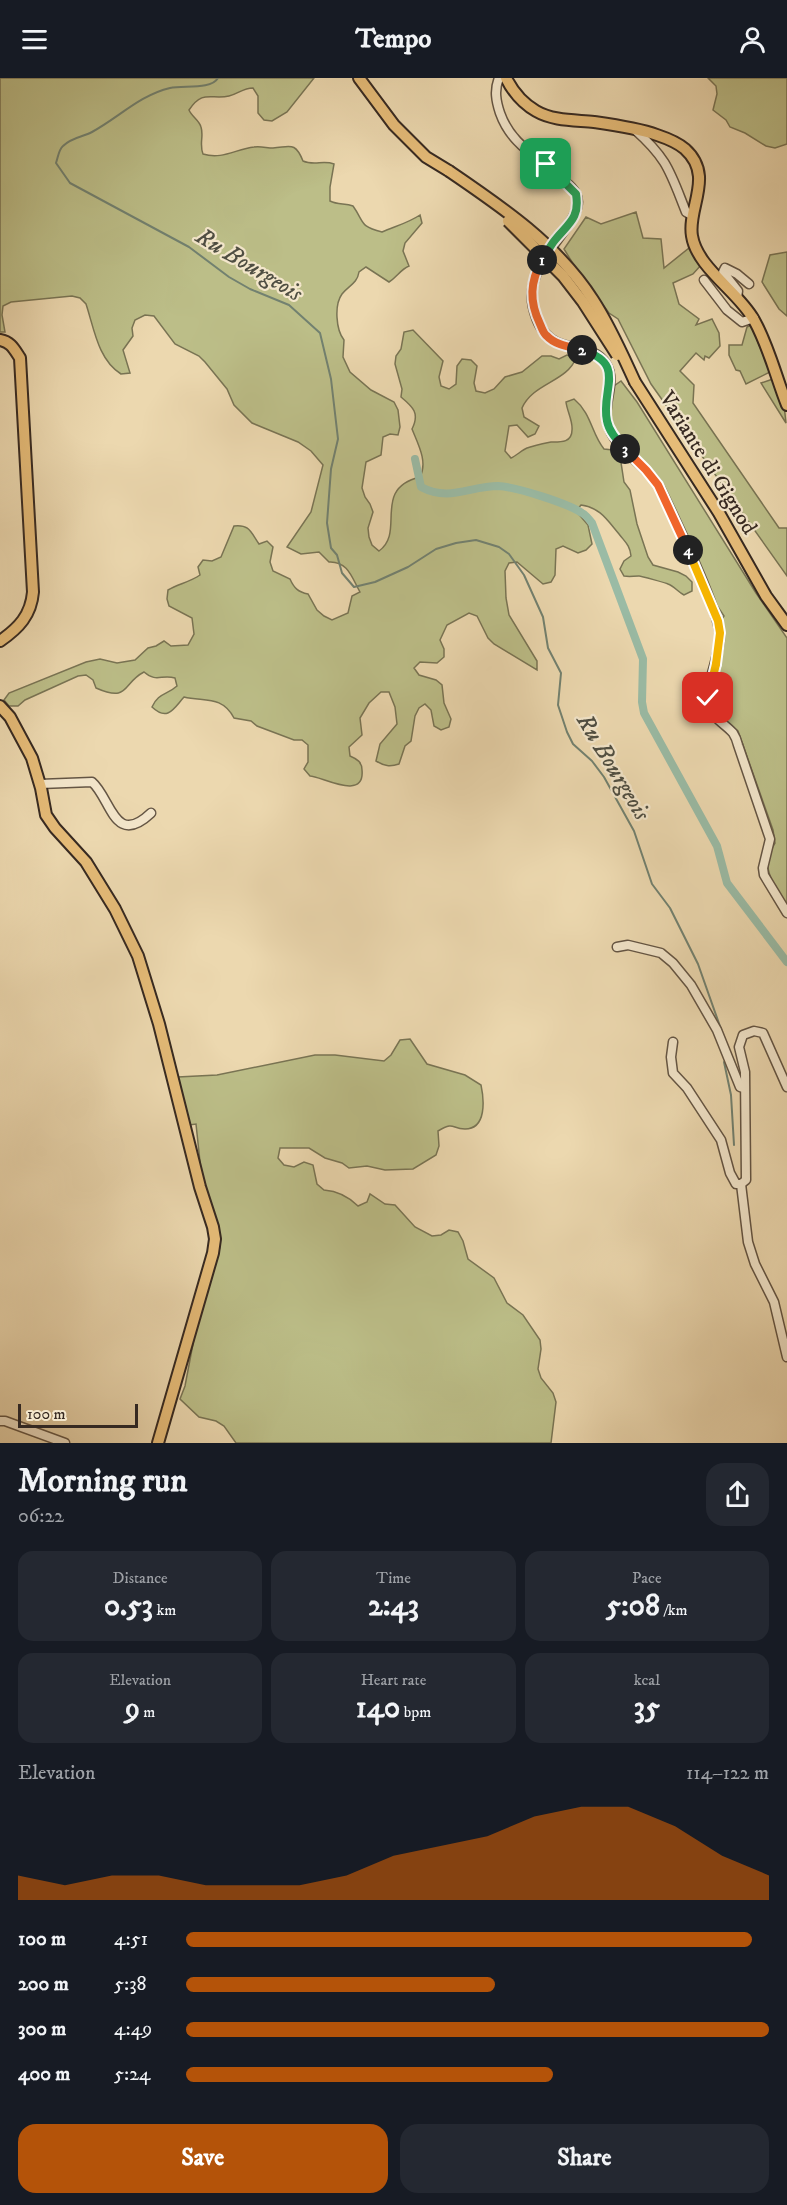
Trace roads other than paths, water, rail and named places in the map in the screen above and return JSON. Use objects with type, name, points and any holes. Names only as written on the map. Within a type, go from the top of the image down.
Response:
[{"type":"main road","name":"Variante di Gignod","points":[[359,78],[394,125],[426,157],[519,221],[571,271],[592,298],[612,332],[635,382],[719,513],[766,597],[787,625]]},
{"type":"main road","points":[[506,78],[517,96],[537,112],[558,118],[634,129],[666,138],[685,149],[694,161],[699,177],[692,237],[698,252],[712,271],[754,318],[773,363],[787,405]]},
{"type":"main road","points":[[0,340],[13,346],[20,358],[33,592],[30,610],[26,617],[19,626],[0,640]]},
{"type":"main road","points":[[0,706],[10,717],[32,758],[46,814],[86,862],[115,909],[138,956],[159,1024],[200,1187],[213,1227],[215,1239],[213,1253],[158,1443]]},
{"type":"street","points":[[499,78],[495,90],[505,127],[528,152],[562,178],[576,194],[578,202],[578,211],[573,220],[550,247],[536,272],[531,293],[533,308],[545,336],[556,343],[598,356],[605,362],[610,383],[607,421],[613,434],[627,452],[658,485],[699,574],[718,621],[720,633],[708,698],[716,719],[734,733],[770,839],[763,868],[764,875],[787,913]]},
{"type":"street","points":[[634,129],[665,161],[672,173],[686,212],[693,216]]},
{"type":"street","points":[[737,298],[738,291],[723,272],[725,268],[749,284]]},
{"type":"street","points":[[704,280],[727,310],[742,322],[754,318]]},
{"type":"street","points":[[40,784],[92,782],[98,787],[114,818],[122,823],[143,821],[151,813]]},
{"type":"street","points":[[617,947],[628,945],[661,953],[673,963],[691,985],[714,1025],[740,1087],[744,1088]]},
{"type":"street","points":[[673,1042],[671,1056],[673,1073],[687,1088],[711,1123],[725,1150],[736,1184],[741,1184],[746,1180],[744,1062],[740,1047],[743,1035],[754,1030],[763,1033],[787,1087]]},
{"type":"street","points":[[741,1184],[748,1242],[755,1264],[774,1302],[787,1357]]},
{"type":"street","points":[[0,1421],[65,1443]]},
{"type":"waterway","name":"Ru Bourgeois","points":[[218,78],[210,84],[159,91],[139,101],[92,132],[66,143],[60,149],[56,163],[70,183],[189,247],[229,277],[250,289],[289,305],[320,333],[331,379],[338,439],[331,469],[327,523],[331,548],[337,555],[342,573],[354,587],[375,582],[408,567],[436,549],[456,543],[476,540],[499,547],[509,554],[524,575],[543,617],[548,648],[561,673],[558,705],[567,732],[573,744],[592,761],[604,777],[634,831],[652,884],[670,908],[698,964],[722,1032]]},
{"type":"waterway","points":[[415,459],[421,487],[431,491],[450,493],[488,487],[506,487],[554,500],[575,509],[592,523],[643,659],[644,713],[717,846],[727,883],[787,962]]},
{"type":"waterway","name":"Ru Bourgeois","points":[[724,1062],[731,1095],[734,1145]]}]
